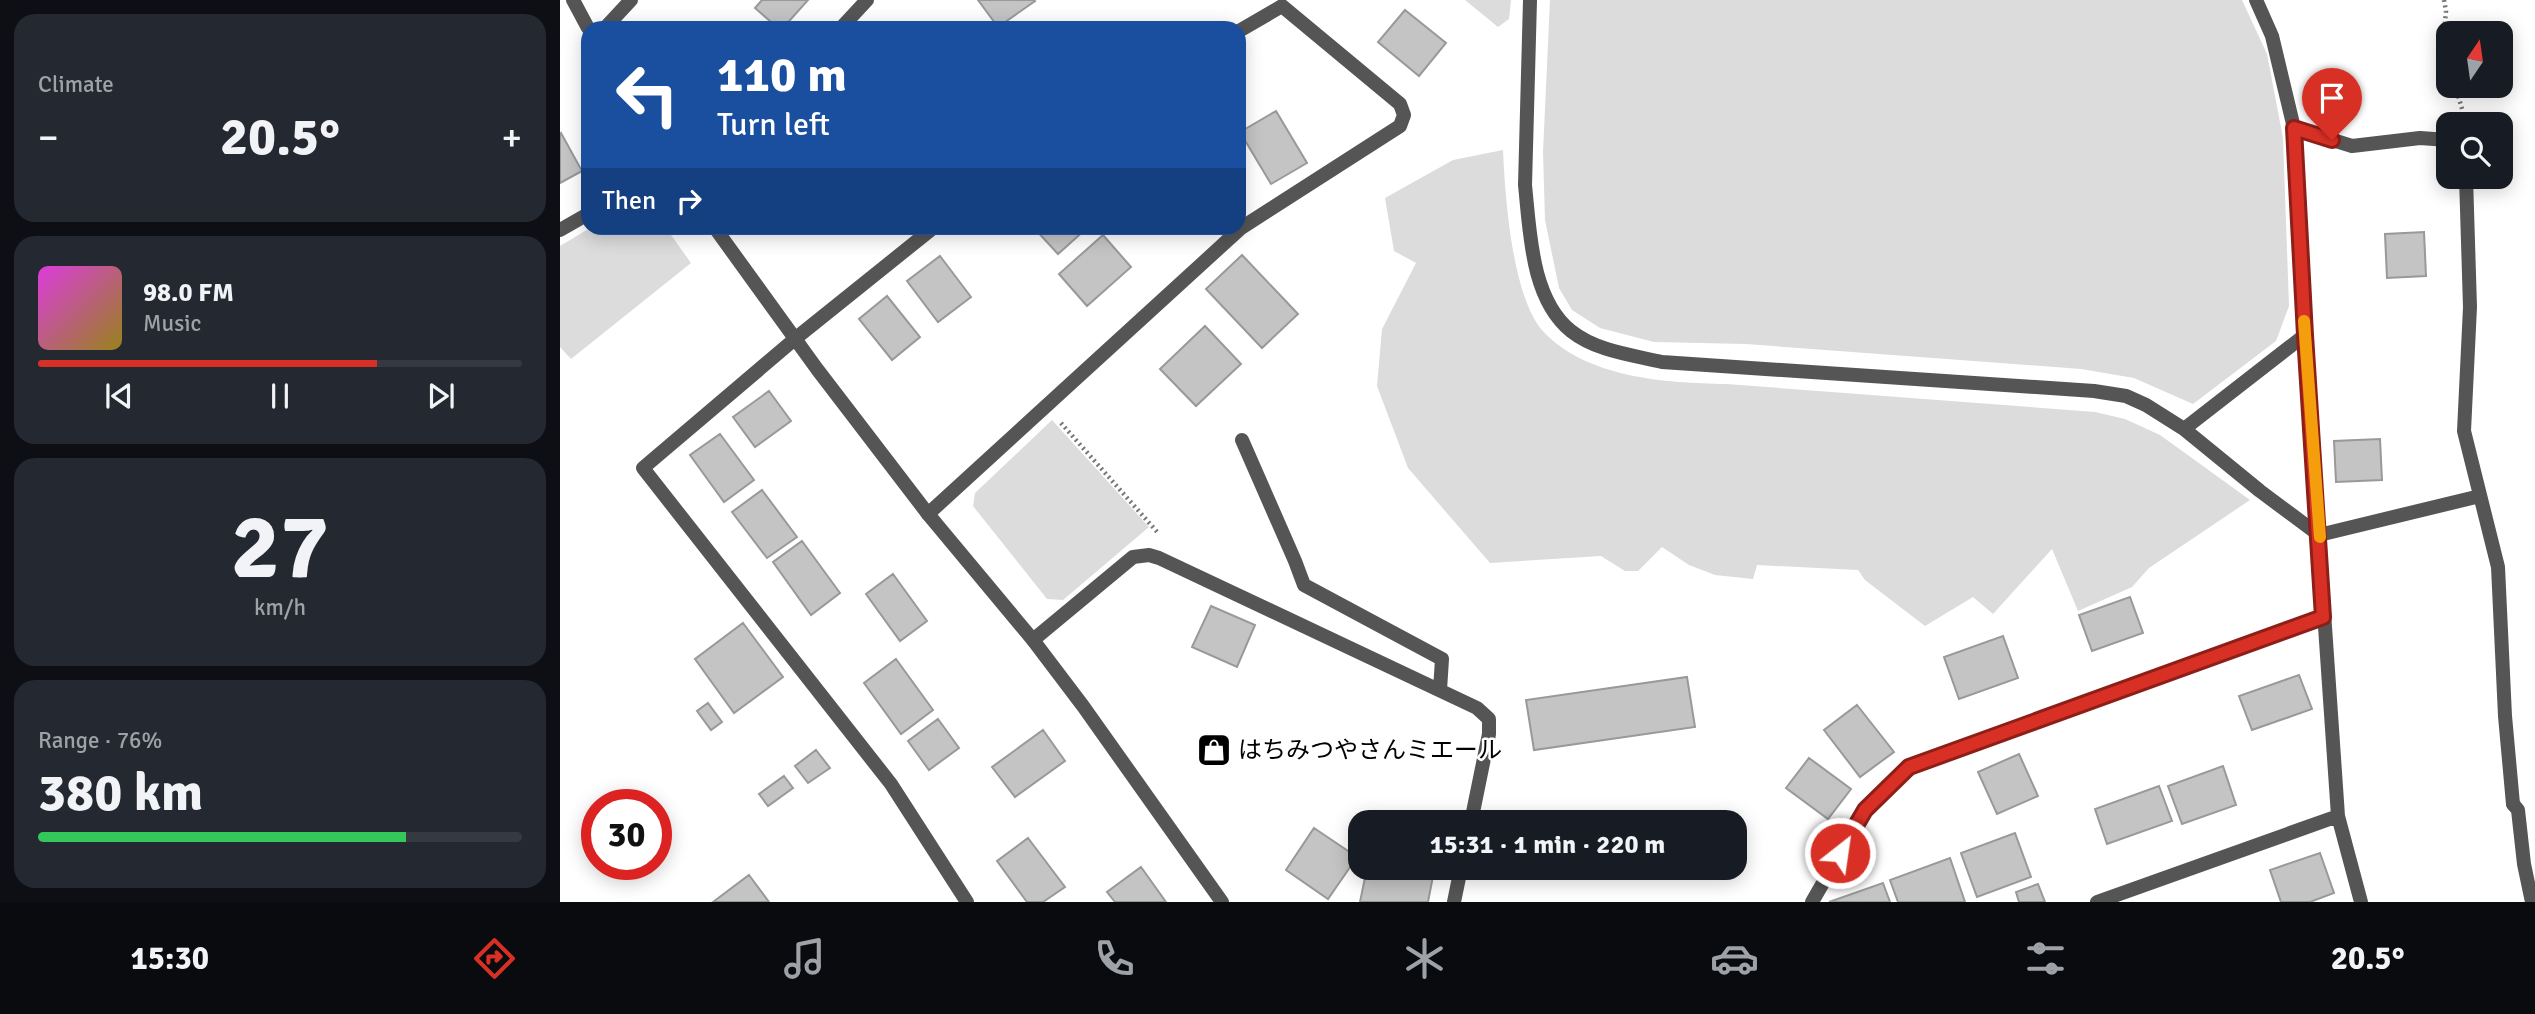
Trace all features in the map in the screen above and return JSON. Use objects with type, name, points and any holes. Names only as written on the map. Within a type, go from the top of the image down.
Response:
[{"type":"street","points":[[573,0],[584,21]]},
{"type":"street","points":[[612,21],[631,0]]},
{"type":"street","points":[[848,21],[867,0]]},
{"type":"street","points":[[1530,0],[1525,186],[1528,213],[1540,280],[1547,300],[1551,310],[1572,332],[1607,349],[1662,362],[2094,391],[2126,396],[2184,429],[2260,491],[2319,534],[2480,496]]},
{"type":"street","points":[[2256,0],[2272,36],[2294,128],[2323,617],[2338,816],[2361,902]]},
{"type":"street","points":[[1246,27],[1282,6],[1400,104],[1404,115],[1400,126],[1246,225]]},
{"type":"street","points":[[2294,128],[2351,146],[2420,138],[2436,140]]},
{"type":"street","points":[[2466,189],[2470,307],[2464,431],[2498,567],[2505,716],[2513,804],[2518,810],[2524,864],[2532,902]]},
{"type":"street","points":[[560,230],[581,218]]},
{"type":"street","points":[[720,235],[817,369],[928,514],[1033,640],[1163,815],[1222,902]]},
{"type":"street","points":[[924,235],[796,338],[643,468],[891,783],[967,902]]},
{"type":"street","points":[[928,514],[1233,235]]},
{"type":"street","points":[[2184,429],[2305,335]]},
{"type":"street","points":[[1242,440],[1304,586],[1442,659],[1440,690]]},
{"type":"street","points":[[1033,640],[1133,557],[1149,555],[1478,708],[1489,719],[1489,734],[1473,810]]},
{"type":"street","points":[[1812,902],[1865,810],[1909,767],[2323,617]]},
{"type":"street","points":[[2097,902],[2338,816]]},
{"type":"street","points":[[1454,902],[1459,880]]},
{"type":"path","points":[[2444,0],[2445,21]]},
{"type":"path","points":[[1046,407],[1167,542],[1170,564]]},
{"type":"shaded area","points":[[1465,0],[1511,0],[1509,19],[1498,27]]},
{"type":"shaded area","points":[[1550,0],[2242,0],[2267,54],[2283,138],[2289,306],[2276,341],[2193,404],[2134,378],[2081,369],[1746,344],[1654,342],[1600,328],[1572,310],[1559,288],[1545,220],[1543,152]]},
{"type":"shaded area","points":[[1503,150],[1512,244],[1524,294],[1542,330],[1580,359],[1628,375],[1678,382],[2095,412],[2125,419],[2160,435],[2250,500],[2149,568],[2132,587],[2078,611],[2052,549],[1993,614],[1973,597],[1925,626],[1865,580],[1858,570],[1757,565],[1753,579],[1715,575],[1689,565],[1662,547],[1638,571],[1625,571],[1601,556],[1490,563],[1408,468],[1377,386],[1382,329],[1416,263],[1394,251],[1385,198],[1453,160]]},
{"type":"shaded area","points":[[581,233],[671,235],[691,263],[571,359],[560,347],[560,246]]},
{"type":"shaded area","points":[[1052,420],[1149,527],[1063,600],[1047,599],[973,506],[975,493]]},
{"type":"building","points":[[762,0],[808,0],[789,21],[770,21],[755,8]]},
{"type":"building","points":[[978,0],[1035,1],[1007,21],[994,21]]},
{"type":"building","points":[[1405,10],[1446,43],[1419,76],[1378,42]]},
{"type":"building","points":[[1276,111],[1307,163],[1271,184],[1246,142],[1246,128]]},
{"type":"building","points":[[560,134],[581,172],[560,183]]},
{"type":"building","points":[[2424,232],[2426,276],[2387,278],[2385,234]]},
{"type":"building","points":[[1040,235],[1079,235],[1058,254]]},
{"type":"building","points":[[1103,235],[1131,267],[1087,306],[1059,274]]},
{"type":"building","points":[[1242,255],[1298,314],[1262,348],[1206,289]]},
{"type":"building","points":[[940,256],[971,297],[938,322],[907,281]]},
{"type":"building","points":[[887,296],[920,337],[892,360],[859,319]]},
{"type":"building","points":[[1205,326],[1241,364],[1196,406],[1160,369]]},
{"type":"building","points":[[769,391],[791,421],[755,447],[733,417]]},
{"type":"building","points":[[720,434],[754,480],[724,502],[690,455]]},
{"type":"building","points":[[2380,439],[2382,480],[2336,482],[2334,441]]},
{"type":"building","points":[[762,490],[797,537],[767,558],[732,512]]},
{"type":"building","points":[[802,541],[840,593],[811,615],[773,562]]},
{"type":"building","points":[[893,574],[927,621],[900,641],[866,594]]},
{"type":"building","points":[[2130,597],[2143,633],[2092,651],[2079,615]]},
{"type":"building","points":[[1211,606],[1255,625],[1237,667],[1192,647]]},
{"type":"building","points":[[743,623],[783,677],[734,713],[695,659]]},
{"type":"building","points":[[2003,636],[2018,678],[1959,699],[1944,657]]},
{"type":"building","points":[[896,659],[933,710],[901,734],[864,683]]},
{"type":"building","points":[[2299,675],[2312,709],[2252,730],[2239,696]]},
{"type":"building","points":[[1687,677],[1695,727],[1534,750],[1526,700]]},
{"type":"building","points":[[708,703],[722,722],[711,730],[697,711]]},
{"type":"building","points":[[1857,705],[1894,752],[1860,777],[1824,730]]},
{"type":"building","points":[[938,719],[959,748],[929,770],[908,741]]},
{"type":"building","points":[[1043,730],[1065,761],[1015,797],[992,767]]},
{"type":"building","points":[[816,750],[830,768],[808,783],[795,766]]},
{"type":"building","points":[[2019,754],[2038,796],[1997,814],[1978,772]]},
{"type":"building","points":[[1809,758],[1851,789],[1828,819],[1786,788]]},
{"type":"building","points":[[2223,766],[2236,805],[2182,824],[2168,786]]},
{"type":"building","points":[[784,776],[793,788],[768,806],[759,794]]},
{"type":"building","points":[[2159,786],[2172,821],[2107,844],[2095,809]]},
{"type":"building","points":[[1314,828],[1348,851],[1348,870],[1328,899],[1286,870]]},
{"type":"building","points":[[2015,833],[2031,877],[1977,897],[1961,853]]},
{"type":"building","points":[[1028,838],[1065,887],[1043,902],[1027,902],[997,861]]},
{"type":"building","points":[[2320,853],[2334,893],[2310,902],[2281,902],[2270,870]]},
{"type":"building","points":[[1950,858],[1965,902],[1898,902],[1890,880]]},
{"type":"building","points":[[1141,867],[1166,902],[1115,902],[1107,892]]},
{"type":"building","points":[[749,875],[769,902],[713,902]]},
{"type":"building","points":[[1365,880],[1432,880],[1428,902],[1360,902]]},
{"type":"building","points":[[1883,883],[1890,902],[1829,902]]},
{"type":"building","points":[[2038,884],[2045,902],[2019,902],[2016,892]]},
{"type":"slow traffic","points":[[2304,321],[2320,537]]},
{"type":"place","name":"はちみつやさんミエール","points":[[1214,750]]},
{"type":"route","points":[[1840,853],[1865,810],[1909,767],[2323,617],[2294,128],[2332,140]]}]
